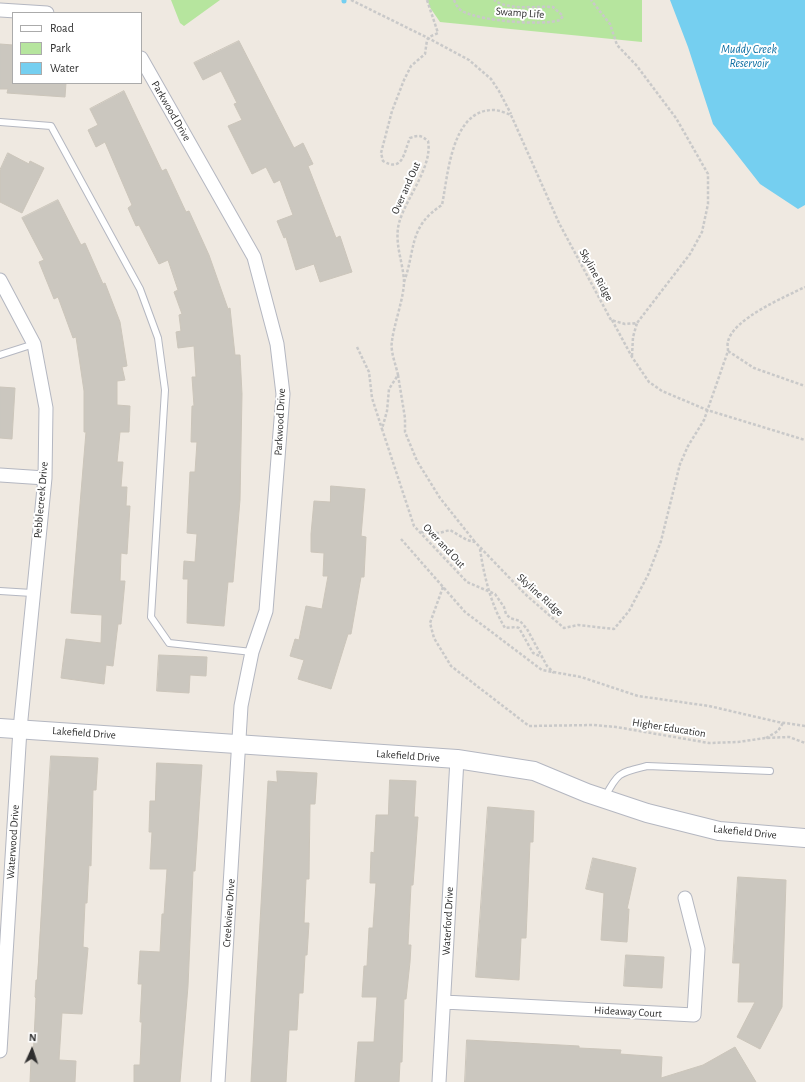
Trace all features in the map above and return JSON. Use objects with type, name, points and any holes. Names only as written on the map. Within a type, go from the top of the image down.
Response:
[{"type":"street","points":[[0,10],[31,12]]},
{"type":"street","name":"Parkwood Drive","points":[[142,60],[254,257],[277,344],[283,394],[266,611],[252,652],[241,706],[240,743]]},
{"type":"street","name":"Pebblecreek Drive","points":[[0,280],[34,344],[46,408],[45,478],[32,592],[20,729]]},
{"type":"street","points":[[0,475],[45,478]]},
{"type":"street","name":"Lakefield Drive","points":[[0,728],[240,743],[457,759],[534,771],[646,814],[719,831],[805,838]]},
{"type":"street","name":"Waterwood Drive","points":[[0,1051],[20,729]]},
{"type":"street","name":"Creekview Drive","points":[[218,1082],[240,743]]},
{"type":"street","name":"Waterford Drive","points":[[439,1082],[457,759]]},
{"type":"street","name":"Hideaway Court","points":[[444,1002],[694,1015],[698,949],[685,898]]},
{"type":"lane","points":[[0,122],[51,126],[140,289],[158,338],[165,390],[150,617],[169,643],[252,652]]},
{"type":"lane","points":[[0,355],[34,344]]},
{"type":"lane","points":[[0,591],[32,592]]},
{"type":"lane","points":[[604,799],[616,777],[629,770],[647,766],[770,771]]},
{"type":"path","name":"Skyline Ridge","points":[[351,0],[469,60],[491,79],[511,115],[558,223],[632,357],[649,382],[662,391],[707,410],[805,440]]},
{"type":"path","name":"Over and Out","points":[[428,0],[438,33],[428,38],[425,54],[411,66],[404,80],[392,111],[381,153],[383,161],[394,165],[399,163],[404,157],[410,138],[422,136],[428,141],[429,146],[427,161],[403,212],[399,225],[400,259],[404,282],[391,343],[405,418],[405,432],[417,460],[440,498],[475,542]]},
{"type":"path","name":"Swamp Life","points":[[454,0],[457,7],[464,12],[488,18],[542,24],[560,20],[563,16],[553,7],[524,7],[508,5],[494,0]]},
{"type":"path","points":[[591,0],[610,24],[617,44],[637,66],[676,118],[708,174],[708,204],[702,232],[690,254],[637,323],[633,337],[632,357]]},
{"type":"path","points":[[404,282],[417,231],[430,213],[442,205],[450,159],[459,133],[469,121],[480,113],[493,110],[511,115]]},
{"type":"path","name":"Skyline Ridge","points":[[475,542],[480,549],[525,594],[564,628],[578,625],[614,628],[632,606],[648,575],[661,541],[680,464],[688,446],[704,420],[728,351],[728,341],[742,321],[765,307],[805,287]]},
{"type":"path","points":[[611,320],[625,324],[637,323]]},
{"type":"path","name":"Over and Out","points":[[357,347],[370,372],[372,398],[414,526],[421,532],[446,562],[467,582],[495,594],[506,614],[510,618],[520,621],[527,629],[542,658],[554,673]]},
{"type":"path","points":[[728,351],[754,368],[805,386]]},
{"type":"path","points":[[382,429],[385,419],[389,389],[398,374]]},
{"type":"path","points":[[379,418],[385,419]]},
{"type":"path","points":[[421,532],[439,533],[450,530],[467,540],[475,542]]},
{"type":"path","points":[[401,540],[465,612],[535,665],[554,673],[581,677],[638,696],[709,706],[783,723],[805,726]]},
{"type":"path","points":[[480,549],[497,615],[505,628],[519,628],[532,653],[542,658]]},
{"type":"path","name":"Higher Education","points":[[443,586],[430,623],[434,638],[451,666],[529,726],[587,725],[616,727],[709,743],[789,737],[805,743]]},
{"type":"path","points":[[766,738],[778,731],[783,723]]},
{"type":"green space","points":[[171,0],[220,0],[184,26],[180,23]]},
{"type":"green space","points":[[428,0],[642,0],[642,42],[440,22],[429,6]]},
{"type":"water","name":"Muddy Creek Reservoir","points":[[670,0],[805,0],[805,205],[798,209],[760,184],[713,124],[688,47]]},
{"type":"building","points":[[239,41],[294,148],[303,143],[313,164],[308,166],[336,238],[340,236],[352,272],[320,282],[314,264],[296,270],[286,237],[284,238],[277,221],[293,215],[280,180],[274,183],[266,167],[252,174],[228,126],[242,120],[234,104],[237,103],[221,71],[203,80],[194,63]]},
{"type":"building","points":[[0,44],[12,45],[12,84],[66,84],[65,97],[7,93],[8,89],[0,89]]},
{"type":"building","points":[[124,91],[162,171],[166,169],[186,212],[189,211],[209,255],[228,309],[230,308],[235,355],[240,355],[242,394],[240,500],[233,582],[228,582],[224,626],[187,623],[188,579],[183,579],[184,561],[195,562],[197,534],[187,533],[190,472],[195,472],[197,442],[191,442],[192,406],[194,406],[192,377],[196,377],[194,346],[178,348],[176,332],[181,331],[179,315],[182,314],[174,292],[178,290],[168,260],[159,264],[139,225],[136,226],[128,208],[132,205],[105,142],[96,147],[88,130],[98,125],[90,109]]},
{"type":"building","points":[[8,153],[29,164],[30,161],[44,168],[22,213],[0,202],[0,170]]},
{"type":"building","points":[[58,200],[81,245],[85,243],[103,284],[105,283],[120,322],[127,366],[122,367],[125,380],[117,381],[117,405],[130,406],[129,432],[120,432],[117,462],[123,462],[121,487],[127,487],[126,506],[130,506],[127,554],[121,553],[120,581],[125,581],[121,624],[118,624],[113,666],[106,665],[104,684],[61,678],[66,639],[101,643],[102,615],[71,613],[86,432],[84,432],[84,391],[76,337],[73,338],[58,297],[54,299],[39,262],[44,260],[22,218]]},
{"type":"building","points":[[0,387],[15,388],[12,439],[0,438]]},
{"type":"building","points":[[331,486],[365,489],[361,536],[366,537],[364,577],[361,577],[351,634],[348,634],[331,689],[298,679],[304,660],[290,656],[295,639],[299,640],[306,606],[322,609],[328,576],[323,576],[324,553],[311,552],[311,534],[314,501],[330,502]]},
{"type":"building","points":[[159,655],[207,657],[206,676],[190,675],[189,693],[157,691]]},
{"type":"building","points":[[51,756],[98,758],[96,790],[93,790],[91,866],[89,865],[87,903],[85,903],[83,947],[88,948],[82,1014],[62,1013],[59,1060],[76,1061],[75,1082],[30,1082],[31,1059],[33,1059],[36,980]]},
{"type":"building","points":[[157,763],[202,765],[195,871],[193,871],[188,986],[180,1082],[134,1082],[134,1065],[140,1065],[142,1022],[140,1022],[142,984],[138,984],[140,951],[160,952],[162,914],[164,914],[167,869],[150,869],[152,832],[149,832],[150,801],[155,801]]},
{"type":"building","points":[[277,771],[317,773],[315,804],[310,804],[309,879],[306,879],[304,923],[309,923],[307,955],[305,955],[303,993],[299,993],[297,1030],[289,1030],[286,1082],[251,1082],[268,781],[277,782]]},
{"type":"building","points":[[390,780],[416,781],[414,817],[418,817],[413,885],[411,885],[408,945],[411,945],[406,999],[404,999],[402,1062],[400,1062],[399,1082],[355,1082],[358,1042],[374,1042],[377,997],[362,997],[364,966],[367,966],[369,928],[373,928],[376,883],[370,883],[371,852],[374,853],[376,815],[388,815]]},
{"type":"building","points":[[488,807],[534,811],[533,842],[530,842],[526,938],[521,938],[519,980],[476,977]]},
{"type":"building","points":[[593,858],[636,868],[627,909],[629,909],[627,942],[601,940],[604,893],[586,889]]},
{"type":"building","points":[[738,877],[786,880],[782,1007],[760,1049],[737,1037],[755,1002],[738,1002],[740,963],[733,963]]},
{"type":"building","points":[[626,955],[664,957],[662,988],[624,986]]},
{"type":"building","points":[[467,1040],[579,1046],[579,1048],[621,1050],[620,1054],[662,1057],[661,1078],[703,1065],[735,1047],[756,1082],[465,1082]]}]
